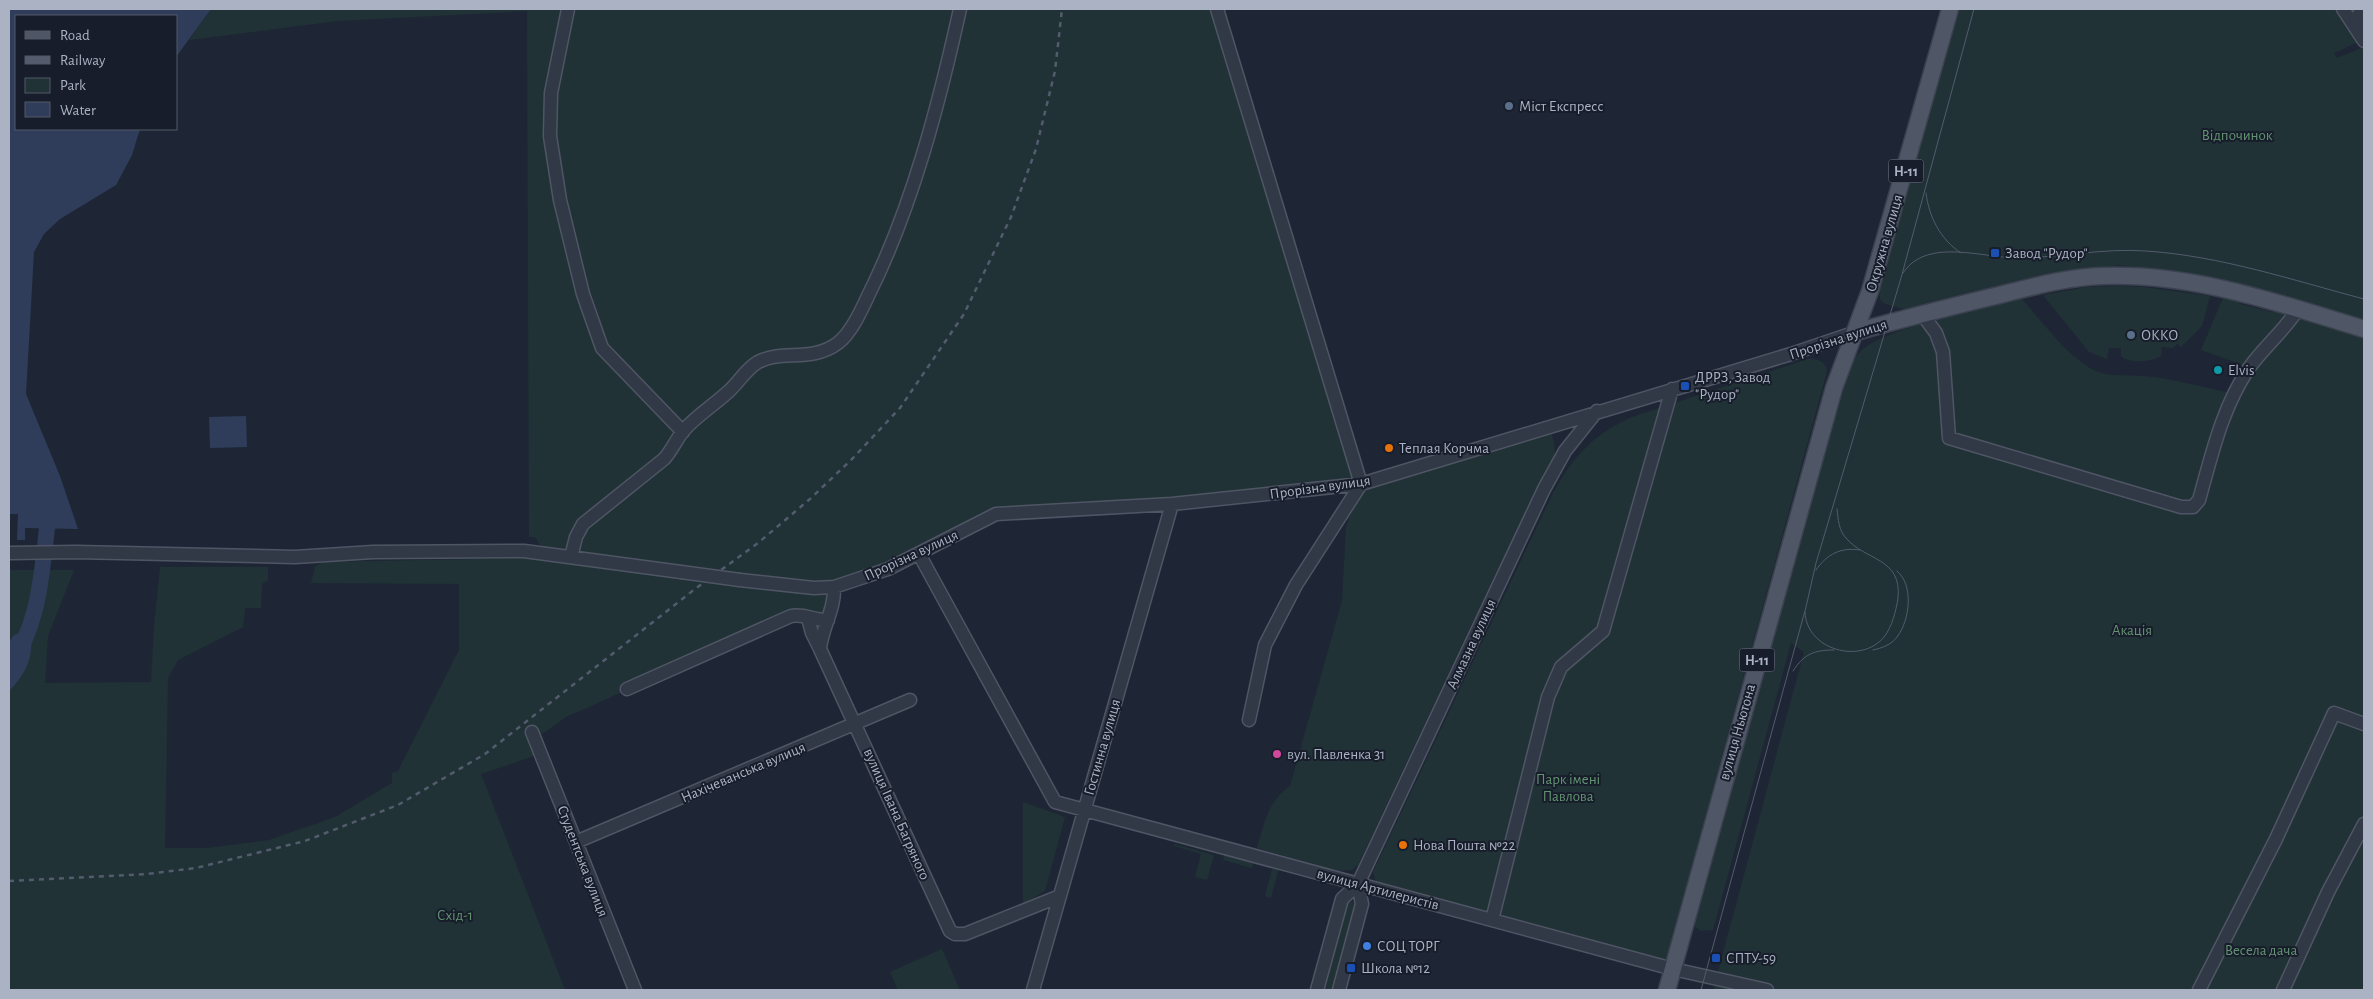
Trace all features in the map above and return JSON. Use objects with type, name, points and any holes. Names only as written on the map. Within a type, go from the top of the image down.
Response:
[{"type":"main road","name":"Окружна вулиця","points":[[1856,332],[1904,177],[1950,9]]},
{"type":"main road","name":"Прорізна вулиця","points":[[1856,332],[2044,284],[2101,276],[2146,277],[2186,282],[2238,292],[2364,329]]},
{"type":"main road","name":"вулиця Ньютона","points":[[1667,990],[1831,401],[1856,332]]},
{"type":"street","points":[[568,9],[551,93],[550,136],[560,200],[583,294],[602,348],[683,432]]},
{"type":"street","points":[[572,557],[576,537],[583,524],[664,459],[675,447],[683,432],[759,362],[770,358],[811,355],[825,351],[840,342],[860,312],[891,250],[948,64],[960,9]]},
{"type":"street","points":[[1217,9],[1361,484],[1296,585],[1265,645],[1249,720]]},
{"type":"street","points":[[2343,9],[2362,37]]},
{"type":"street","points":[[2362,37],[2357,17],[2363,9]]},
{"type":"street","points":[[1922,314],[1936,333],[1943,352],[1949,438],[2181,507],[2194,507],[2199,500],[2225,411],[2250,367],[2289,323],[2298,309]]},
{"type":"street","name":"Прорізна вулиця","points":[[9,553],[76,552],[295,557],[373,552],[504,550],[572,557],[740,580],[814,588],[834,587],[888,569],[996,514],[1172,504],[1361,484],[1856,332]]},
{"type":"street","points":[[1492,920],[1548,697],[1561,667],[1603,631],[1672,389]]},
{"type":"street","name":"Алмазна вулиця","points":[[1317,990],[1342,899],[1358,884],[1544,489],[1565,451],[1597,412]]},
{"type":"street","name":"Гостинна вулиця","points":[[1034,990],[1172,504]]},
{"type":"street","name":"вулиця Артилеристів","points":[[919,554],[1054,802],[1673,969],[1767,990]]},
{"type":"street","points":[[820,649],[828,620],[833,610],[834,587]]},
{"type":"street","points":[[627,689],[791,616],[799,614],[818,621],[828,620]]},
{"type":"street","name":"вулиця Івана Багряного","points":[[808,618],[812,633],[856,724],[950,931],[955,934],[965,934],[1060,896]]},
{"type":"street","name":"Нахічеванська вулиця","points":[[576,842],[910,700]]},
{"type":"street","points":[[2199,990],[2276,838],[2334,713],[2364,724]]},
{"type":"street","name":"Студентська вулиця","points":[[532,732],[635,990]]},
{"type":"street","points":[[2283,990],[2328,892],[2364,824]]},
{"type":"street","points":[[1339,990],[1362,904],[1358,884]]},
{"type":"green space","name":"Схід-1","points":[[211,9],[1218,9],[1361,484],[1549,426],[1553,437],[1554,458],[1537,486],[1358,865],[1352,870],[1338,871],[1257,848],[1268,813],[1276,799],[1290,786],[1342,601],[1346,528],[1360,484],[996,514],[834,587],[828,620],[799,614],[566,717],[535,739],[540,754],[481,774],[565,990],[9,990],[9,691],[17,682],[13,636],[9,643],[9,570],[74,570],[48,636],[45,683],[151,682],[160,567],[268,567],[268,580],[262,584],[261,608],[245,608],[243,627],[178,660],[168,678],[165,848],[207,848],[269,840],[335,817],[392,783],[392,773],[398,771],[459,650],[459,584],[311,583],[315,567],[322,562],[523,558],[679,578],[692,567],[543,550],[535,537],[529,537],[527,11],[337,21],[189,40]]},
{"type":"green space","name":"Відпочинок","points":[[1960,9],[2335,9],[2358,38],[2356,43],[2334,53],[2337,58],[2364,47],[2364,319],[2212,279],[2120,265],[2038,275],[2019,283],[1905,309],[1885,304],[1880,299],[1879,287]]},
{"type":"green space","points":[[2087,287],[2144,287],[2210,296],[2202,326],[2181,347],[2177,344],[2173,348],[2162,347],[2161,356],[2157,358],[2146,361],[2125,359],[2121,356],[2121,348],[2109,348],[2107,359],[2089,352],[2043,295]]},
{"type":"green space","name":"Акація","points":[[2225,293],[2234,296],[2240,304],[2272,312],[2287,305],[2364,329],[2364,990],[1713,990],[1804,652],[1791,643],[1713,930],[1701,931],[1689,922],[1836,400],[1846,374],[1856,357],[1872,343],[1912,327],[2022,299],[2071,354],[2096,371],[2109,374],[2166,379],[2234,394],[2249,367],[2201,350]]},
{"type":"green space","name":"Парк імені Павлова","points":[[1808,359],[1823,363],[1827,368],[1826,375],[1666,961],[1376,882],[1373,872],[1553,493],[1577,457],[1606,431],[1632,417]]},
{"type":"green space","points":[[1023,802],[1065,817],[1045,891],[1023,904]]},
{"type":"green space","points":[[1174,844],[1214,855],[1207,880],[1195,877],[1201,854],[1174,846]]},
{"type":"green space","points":[[1225,853],[1254,860],[1252,868],[1223,860]]},
{"type":"green space","points":[[1274,861],[1280,863],[1271,898],[1265,896]]},
{"type":"green space","points":[[1348,902],[1353,902],[1356,906],[1334,990],[1322,990]]},
{"type":"green space","points":[[942,949],[960,990],[898,990],[890,972]]},
{"type":"water","points":[[9,9],[211,9],[178,54],[178,15],[15,15],[15,130],[140,130],[132,155],[116,185],[60,219],[44,234],[34,252],[26,394],[60,476],[78,529],[25,528],[25,540],[17,540],[18,514],[9,514]]},
{"type":"water","points":[[246,416],[247,447],[210,448],[209,417]]},
{"type":"water","points":[[25,629],[29,630],[31,639],[28,663],[25,671],[9,691],[9,643],[13,636]]},
{"type":"waterway","points":[[9,668],[27,635],[33,618],[40,583],[47,528]]},
{"type":"tram line","points":[[1701,990],[1806,607],[1816,563],[1901,278],[1974,9]]},
{"type":"tram line","points":[[1926,193],[1930,211],[1941,234],[1961,253]]},
{"type":"tram line","points":[[1903,273],[1913,262],[1926,255],[1941,252],[2021,258],[2130,250],[2174,254],[2229,263],[2364,299]]},
{"type":"tram line","points":[[1805,612],[1808,625],[1815,636],[1824,644],[1836,649],[1849,651],[1862,650],[1874,646],[1884,637],[1893,619],[1898,598],[1898,585],[1894,575],[1881,561],[1854,546],[1846,538],[1840,528],[1837,509]]},
{"type":"tram line","points":[[1816,570],[1820,564],[1835,553],[1853,549],[1860,550]]},
{"type":"tram line","points":[[1873,650],[1886,646],[1895,640],[1905,621],[1908,594],[1906,585],[1897,571]]},
{"type":"tram line","points":[[1793,671],[1810,654],[1834,650]]},
{"type":"railway","points":[[9,881],[147,874],[196,868],[305,841],[398,805],[485,754],[695,589],[758,543],[810,499],[853,458],[900,408],[964,314],[1011,217],[1036,149],[1055,71],[1062,9]]},
{"type":"place","name":"Міст Експресс","points":[[1509,106]]},
{"type":"place","name":"Завод \"Рудор\"","points":[[1995,253]]},
{"type":"place","name":"ОККО","points":[[2131,335]]},
{"type":"place","name":"Elvis","points":[[2218,370]]},
{"type":"place","name":"ДРРЗ, Завод \"Рудор\"","points":[[1685,386]]},
{"type":"place","name":"Теплая Корчма","points":[[1389,448]]},
{"type":"place","name":"вул. Павленка 31","points":[[1277,754]]},
{"type":"place","name":"Нова Пошта №22","points":[[1403,845]]},
{"type":"place","name":"СОЦ ТОРГ","points":[[1367,946]]},
{"type":"place","name":"СПТУ-59","points":[[1716,958]]},
{"type":"place","name":"Школа №12","points":[[1351,968]]},
{"type":"park label","name":"Весела дача","points":[[2261,950]]}]
